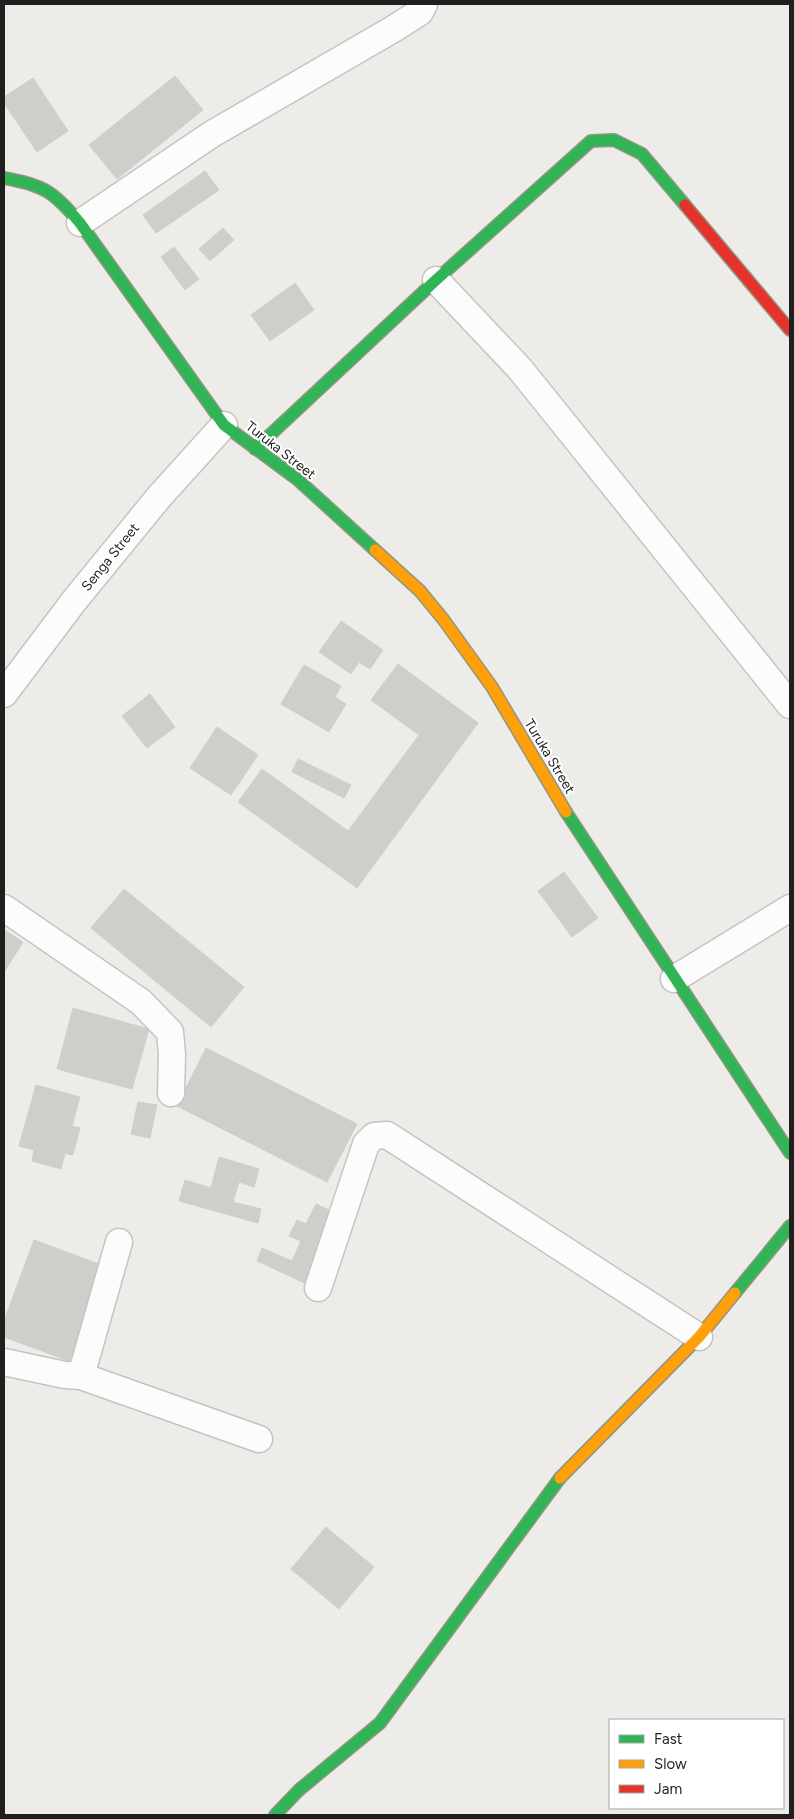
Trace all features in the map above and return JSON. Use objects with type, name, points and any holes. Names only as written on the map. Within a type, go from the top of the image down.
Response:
[{"type":"street","points":[[80,223],[212,134],[395,28],[420,12],[424,4]]},
{"type":"street","points":[[255,449],[436,280],[591,141],[614,140],[642,154],[790,330]]},
{"type":"street","name":"Turuka Street","points":[[4,178],[32,183],[58,196],[80,223],[224,425],[304,486],[420,591],[443,619],[492,688],[576,829],[790,1153]]},
{"type":"street","points":[[436,280],[520,369],[790,704]]},
{"type":"street","name":"Senga Street","points":[[4,694],[98,571],[159,497],[224,425]]},
{"type":"street","points":[[4,908],[141,1002],[170,1032],[172,1056],[171,1092]]},
{"type":"street","points":[[674,979],[790,908]]},
{"type":"street","points":[[318,1288],[366,1144],[374,1136],[386,1135],[699,1337]]},
{"type":"street","points":[[275,1815],[288,1799],[364,1740],[380,1723],[555,1483],[699,1337],[790,1226]]},
{"type":"street","points":[[81,1376],[119,1242]]},
{"type":"street","points":[[4,1362],[65,1375],[81,1376],[259,1440]]},
{"type":"building","points":[[175,76],[203,110],[117,179],[89,145]]},
{"type":"building","points":[[33,78],[68,131],[37,152],[4,103],[4,97]]},
{"type":"building","points":[[205,171],[219,190],[156,233],[143,215]]},
{"type":"building","points":[[223,228],[234,240],[210,261],[199,249]]},
{"type":"building","points":[[174,247],[199,279],[185,290],[161,257]]},
{"type":"building","points":[[295,283],[314,310],[270,341],[251,315]]},
{"type":"building","points":[[341,621],[383,650],[370,669],[359,662],[351,674],[319,652]]},
{"type":"building","points":[[398,664],[478,723],[357,888],[238,802],[262,769],[348,831],[419,735],[371,700]]},
{"type":"building","points":[[304,665],[341,686],[335,697],[346,704],[329,732],[281,704]]},
{"type":"building","points":[[150,694],[175,727],[147,748],[122,716]]},
{"type":"building","points":[[217,727],[258,755],[231,795],[190,768]]},
{"type":"building","points":[[298,759],[351,785],[344,798],[292,772]]},
{"type":"building","points":[[564,872],[598,918],[572,937],[538,891]]},
{"type":"building","points":[[124,889],[244,987],[211,1027],[91,928]]},
{"type":"building","points":[[4,930],[23,942],[4,972]]},
{"type":"building","points":[[73,1008],[149,1029],[132,1089],[57,1069]]},
{"type":"building","points":[[206,1048],[357,1124],[327,1182],[177,1106]]},
{"type":"building","points":[[36,1085],[80,1097],[72,1126],[80,1128],[73,1155],[65,1153],[61,1169],[32,1161],[34,1150],[19,1146]]},
{"type":"building","points":[[138,1102],[157,1105],[150,1138],[131,1134]]},
{"type":"building","points":[[219,1157],[259,1169],[254,1187],[239,1182],[233,1202],[261,1209],[258,1223],[179,1201],[185,1180],[211,1188]]},
{"type":"building","points":[[316,1204],[337,1214],[311,1286],[257,1261],[262,1248],[292,1261],[301,1241],[289,1236],[297,1220],[306,1224]]},
{"type":"building","points":[[34,1240],[104,1266],[69,1361],[4,1337],[4,1321]]},
{"type":"building","points":[[326,1527],[374,1567],[339,1609],[291,1569]]},
{"type":"traffic: fast","points":[[255,449],[436,280],[591,141],[614,140],[642,154],[685,205]]},
{"type":"traffic: fast","points":[[4,178],[39,187],[63,204],[80,223],[224,425],[297,479],[375,550]]},
{"type":"traffic: fast","points":[[566,812],[790,1153]]},
{"type":"traffic: fast","points":[[735,1293],[790,1226]]},
{"type":"traffic: fast","points":[[275,1815],[299,1790],[380,1723],[560,1478]]},
{"type":"traffic: slow","points":[[375,550],[420,591],[443,619],[492,687],[566,812]]},
{"type":"traffic: slow","points":[[560,1478],[699,1337],[735,1293]]},
{"type":"traffic: jam","points":[[685,205],[790,330]]}]
